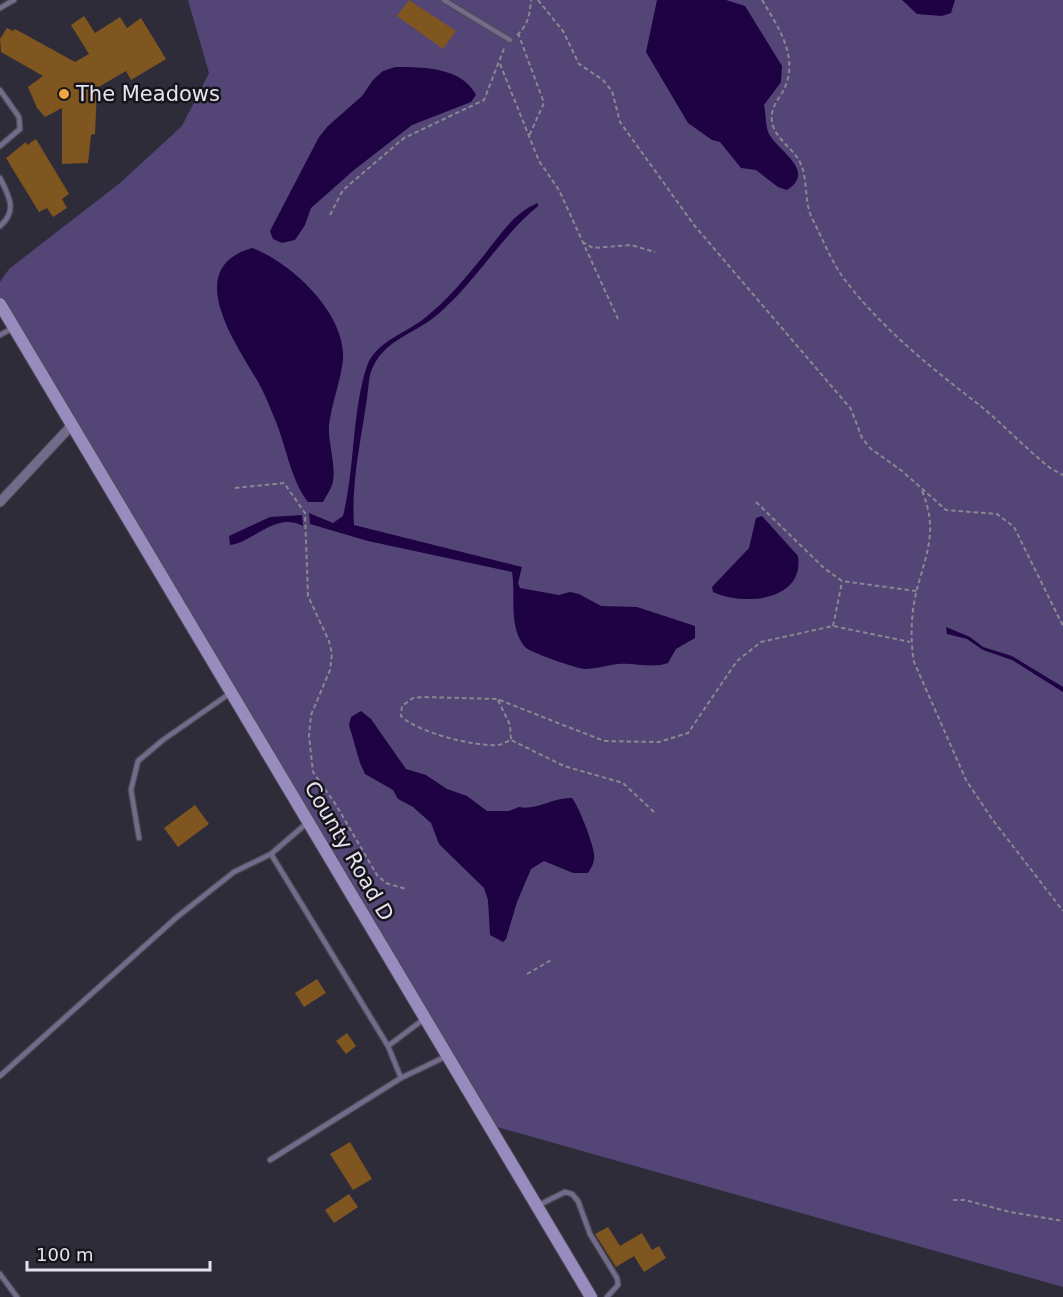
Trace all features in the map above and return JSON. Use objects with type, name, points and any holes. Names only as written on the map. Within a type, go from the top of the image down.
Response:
[{"type":"main road","name":"County Road D","points":[[0,304],[591,1297]]},
{"type":"street","points":[[0,502],[71,426]]},
{"type":"lane","points":[[0,8],[14,0]]},
{"type":"lane","points":[[444,0],[510,40]]},
{"type":"lane","points":[[0,90],[19,117],[20,129],[0,146]]},
{"type":"lane","points":[[0,178],[11,200],[11,211],[9,218],[0,226]]},
{"type":"lane","points":[[0,335],[14,327]]},
{"type":"lane","points":[[139,838],[130,790],[138,761],[163,740],[231,692]]},
{"type":"lane","points":[[0,1076],[177,917],[234,872],[271,854],[309,821]]},
{"type":"lane","points":[[271,854],[388,1046],[401,1078]]},
{"type":"lane","points":[[388,1046],[424,1019]]},
{"type":"lane","points":[[270,1160],[401,1078],[447,1056]]},
{"type":"lane","points":[[537,1206],[565,1192],[572,1194],[578,1201],[590,1234],[617,1278],[618,1285],[607,1297]]},
{"type":"lane","points":[[0,1274],[17,1297]]},
{"type":"path","points":[[330,215],[343,190],[404,138],[484,100],[500,64],[506,43],[523,30],[530,14],[531,0]]},
{"type":"path","points":[[538,0],[562,31],[579,64],[603,80],[612,91],[620,122],[665,181],[694,225],[851,409],[862,438],[870,448],[902,471],[946,510],[997,514],[1014,527],[1063,626]]},
{"type":"path","points":[[762,0],[787,44],[789,63],[787,78],[776,102],[772,122],[775,130],[794,152],[801,165],[807,185],[808,209],[840,273],[876,314],[931,367],[978,404],[1050,468],[1063,475]]},
{"type":"path","points":[[518,33],[544,103],[529,136]]},
{"type":"path","points":[[500,64],[539,160],[559,190],[618,320]]},
{"type":"path","points":[[582,242],[593,248],[631,245],[655,252]]},
{"type":"path","points":[[235,488],[284,483],[305,513],[308,528],[305,568],[308,596],[329,641],[332,654],[330,670],[311,715],[309,736],[313,772],[376,875],[386,883],[406,889]]},
{"type":"path","points":[[920,488],[928,506],[932,530],[927,560],[916,591],[910,642],[914,662],[966,780],[992,819],[1063,911]]},
{"type":"path","points":[[756,502],[824,568],[842,581],[916,591]]},
{"type":"path","points":[[833,626],[842,581]]},
{"type":"path","points":[[654,812],[623,783],[564,766],[511,740],[498,745],[460,740],[408,724],[401,716],[405,702],[413,698],[497,699],[604,741],[627,743],[677,738],[688,733],[697,723],[736,661],[761,642],[788,634],[833,626],[910,642]]},
{"type":"path","points":[[497,699],[510,725],[511,740]]},
{"type":"path","points":[[527,974],[553,959]]},
{"type":"path","points":[[953,1200],[965,1200],[1010,1212],[1063,1221]]},
{"type":"shaded area","points":[[188,0],[1063,0],[1063,1287],[490,1125],[0,304],[0,282],[9,269],[120,183],[182,126],[209,73]]},
{"type":"shaded area","points":[[657,0],[726,0],[745,6],[782,66],[781,82],[764,105],[769,134],[797,168],[798,176],[795,183],[787,190],[778,187],[756,170],[741,168],[720,142],[712,140],[688,123],[646,52]]},
{"type":"shaded area","points":[[902,0],[955,0],[951,13],[942,16],[917,14]]},
{"type":"shaded area","points":[[395,67],[440,70],[461,79],[476,95],[471,102],[412,125],[354,170],[311,208],[305,225],[295,240],[282,243],[273,239],[270,231],[319,137],[362,96],[373,80],[383,71]]},
{"type":"shaded area","points":[[538,203],[538,206],[510,233],[447,306],[432,319],[393,343],[375,363],[370,376],[357,461],[354,525],[522,567],[518,583],[520,588],[559,595],[570,592],[579,594],[601,606],[637,607],[695,626],[695,638],[676,649],[668,663],[662,665],[618,664],[585,669],[544,656],[525,647],[516,630],[512,572],[368,541],[310,524],[309,513],[333,523],[343,516],[362,383],[371,357],[377,350],[418,323],[441,304],[513,220],[520,213]]},
{"type":"shaded area","points":[[252,248],[267,255],[299,277],[326,308],[336,325],[342,342],[342,367],[329,426],[334,468],[333,481],[323,502],[308,502],[302,493],[292,472],[266,398],[227,327],[220,307],[217,289],[220,272],[231,258]]},
{"type":"shaded area","points":[[302,515],[303,526],[293,522],[283,522],[230,545],[229,536],[270,517]]},
{"type":"shaded area","points":[[762,516],[798,556],[798,571],[792,583],[782,591],[754,599],[740,599],[713,592],[712,587],[749,548],[756,518]]},
{"type":"shaded area","points":[[946,627],[970,637],[983,647],[1012,656],[1063,687],[1063,692],[1012,660],[983,650],[967,639],[947,634]]},
{"type":"shaded area","points":[[361,711],[371,719],[406,769],[426,775],[447,789],[467,796],[487,811],[509,811],[519,807],[532,807],[572,798],[582,817],[593,849],[594,862],[588,873],[573,873],[544,861],[531,869],[517,902],[506,939],[503,942],[490,935],[488,900],[484,888],[439,844],[431,823],[413,807],[398,799],[393,790],[365,774],[349,725],[351,717]]},
{"type":"building","points":[[409,0],[456,31],[443,49],[397,16]]},
{"type":"building","name":"The Meadows","points":[[84,16],[95,33],[120,17],[127,28],[141,18],[166,59],[131,80],[126,71],[97,88],[95,134],[91,135],[88,163],[62,164],[62,108],[45,117],[37,108],[28,87],[43,76],[1,52],[0,39],[7,28],[13,31],[15,29],[75,62],[89,54],[71,25]]},
{"type":"building","points":[[36,139],[69,194],[62,199],[67,208],[53,217],[47,208],[39,212],[6,158],[26,142],[27,145]]},
{"type":"building","points":[[195,805],[209,824],[178,847],[164,828]]},
{"type":"building","points":[[317,979],[326,993],[304,1007],[295,993]]},
{"type":"building","points":[[347,1033],[356,1046],[346,1054],[336,1041]]},
{"type":"building","points":[[350,1142],[372,1179],[353,1190],[330,1154]]},
{"type":"building","points":[[349,1194],[358,1207],[334,1223],[325,1210]]},
{"type":"building","points":[[608,1227],[620,1246],[642,1233],[652,1250],[659,1246],[666,1258],[644,1272],[634,1256],[616,1267],[595,1234]]},
{"type":"place","name":"The Meadows","points":[[64,94]]}]
